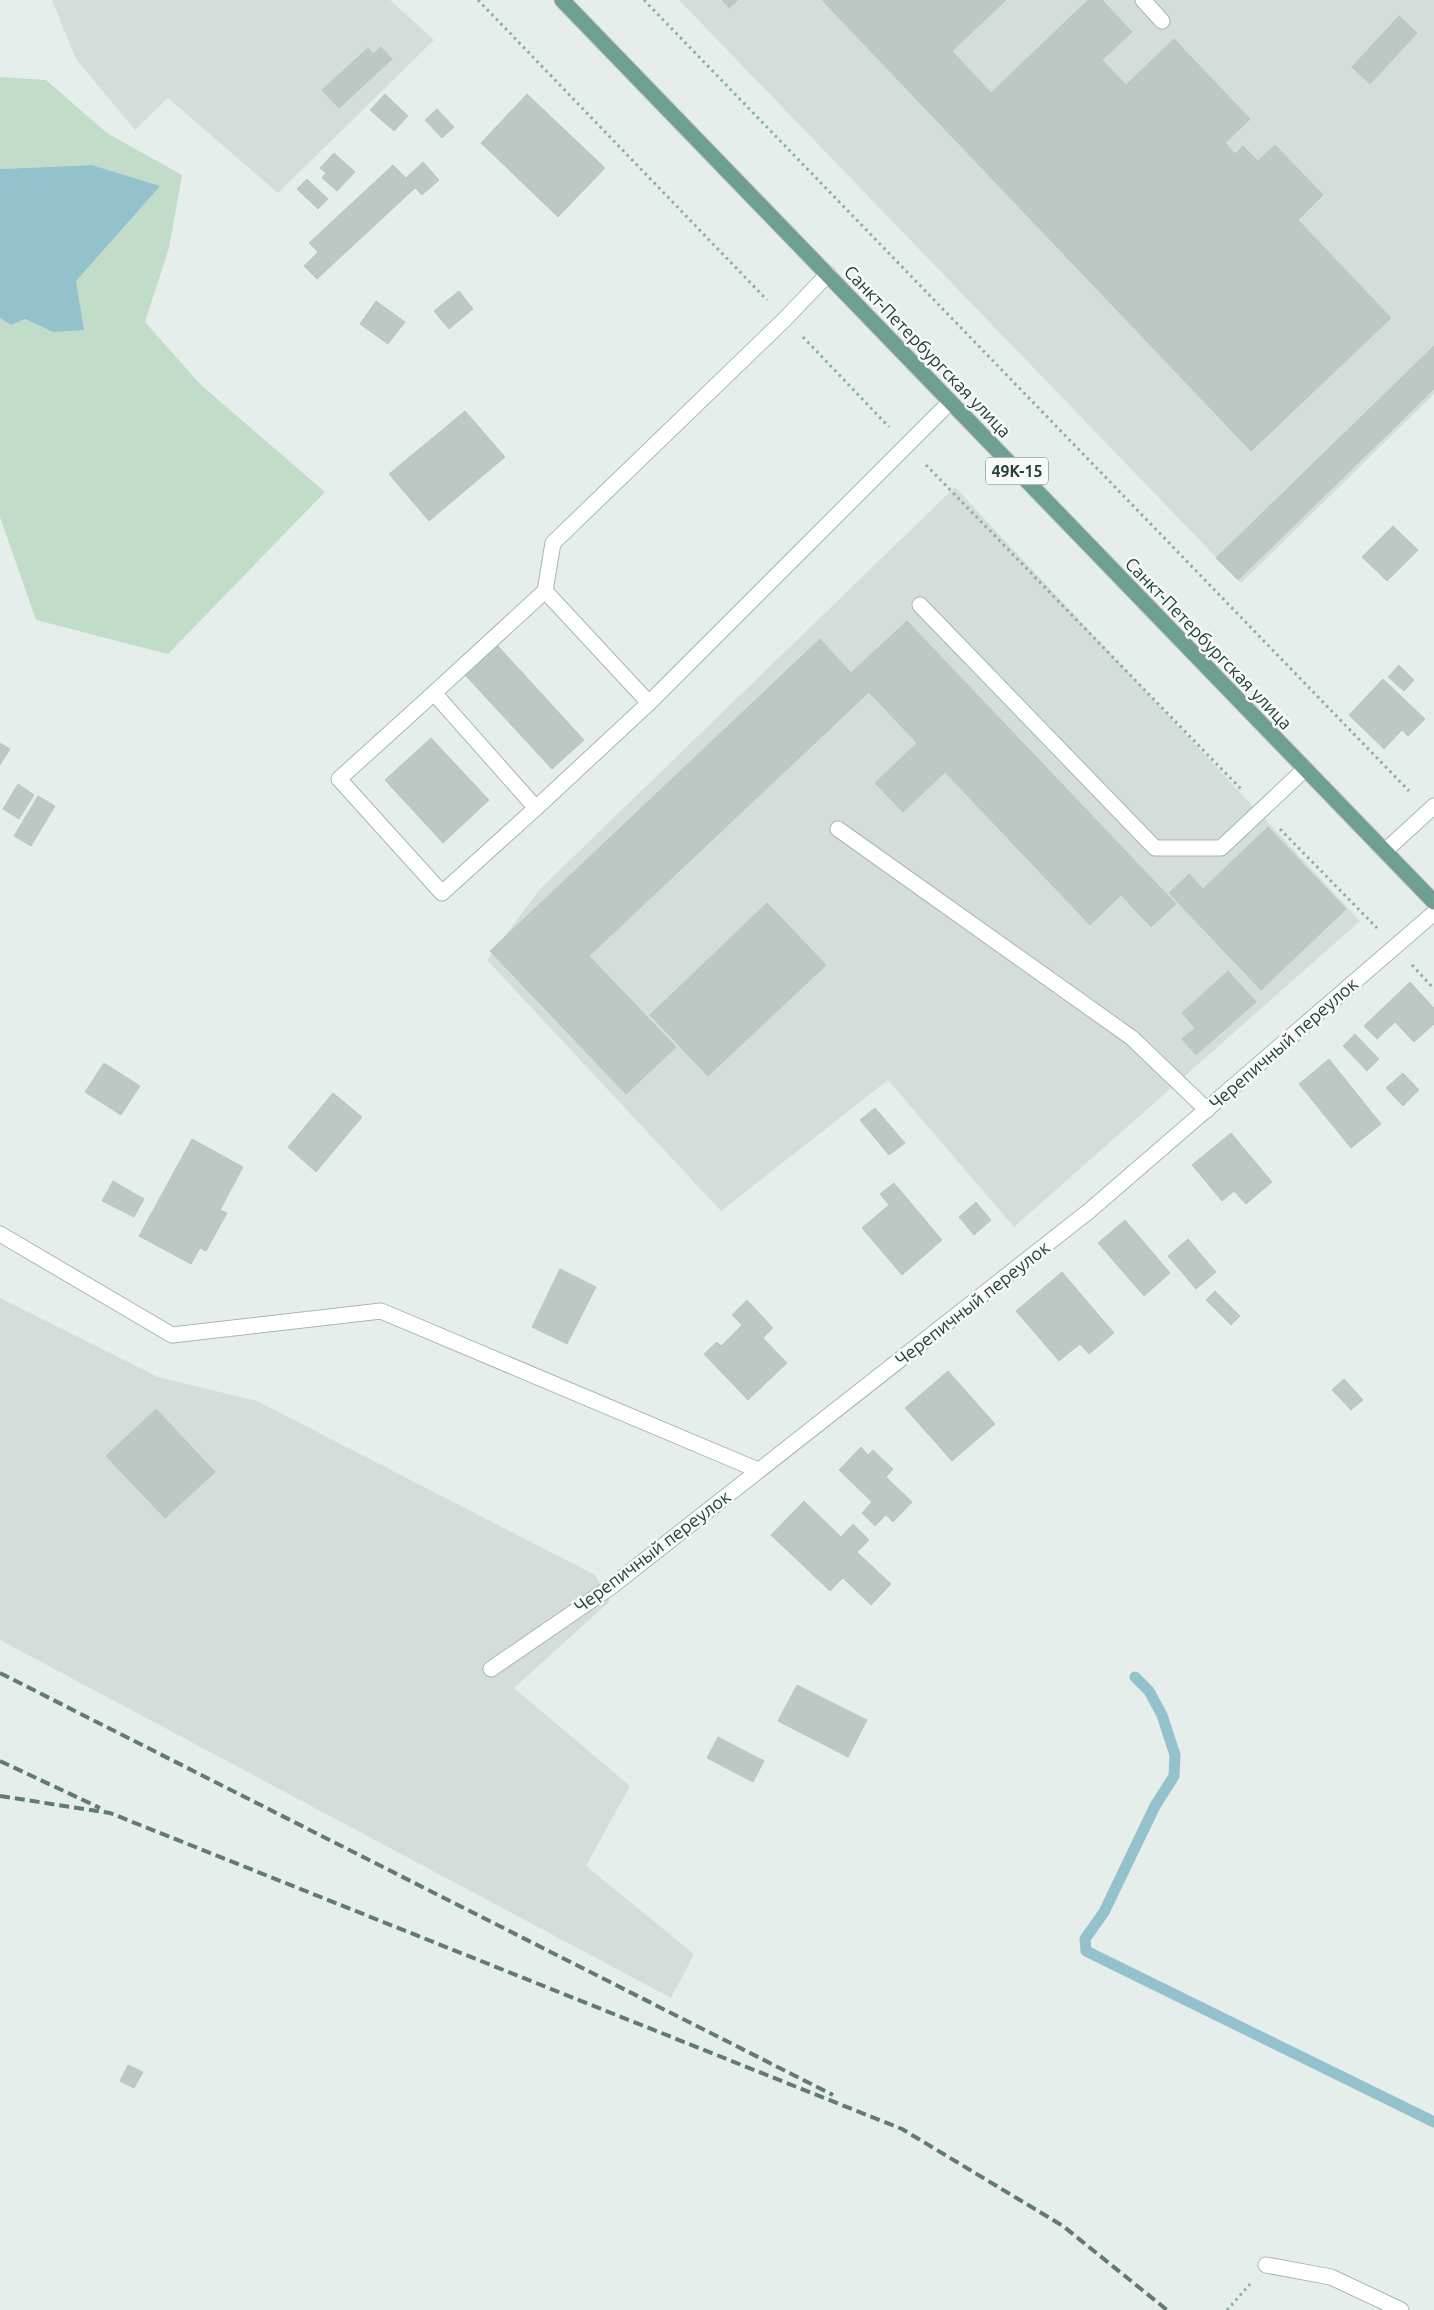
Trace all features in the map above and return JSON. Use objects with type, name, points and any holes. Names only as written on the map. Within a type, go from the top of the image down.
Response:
[{"type":"main road","name":"Санкт-Петербургская улица","points":[[562,0],[1434,902]]},
{"type":"street","points":[[1143,0],[1162,21]]},
{"type":"street","points":[[828,274],[785,319],[553,543],[545,591],[339,779],[442,893],[649,703],[950,402]]},
{"type":"street","points":[[545,591],[649,703]]},
{"type":"street","points":[[920,605],[1155,848],[1221,848],[1305,769]]},
{"type":"street","points":[[434,693],[536,808]]},
{"type":"street","points":[[1385,851],[1431,809]]},
{"type":"street","points":[[838,829],[1132,1038],[1207,1110]]},
{"type":"street","name":"Черепичный переулок","points":[[491,1669],[612,1586],[1089,1211],[1434,913]]},
{"type":"street","points":[[0,1234],[172,1335],[381,1311],[758,1470]]},
{"type":"street","points":[[1266,2265],[1331,2276],[1401,2310]]},
{"type":"path","points":[[478,0],[906,445],[1434,988]]},
{"type":"path","points":[[644,0],[1431,809]]},
{"type":"path","points":[[1227,2310],[1266,2265]]},
{"type":"shaded area","points":[[52,0],[390,0],[434,40],[278,193],[168,98],[135,130],[76,59]]},
{"type":"shaded area","points":[[679,0],[1434,0],[1434,394],[1241,583]]},
{"type":"shaded area","points":[[955,487],[1360,921],[1014,1227],[888,1080],[721,1211],[487,960],[540,889]]},
{"type":"shaded area","points":[[0,1298],[158,1377],[257,1401],[595,1575],[610,1601],[514,1688],[630,1786],[586,1866],[694,1954],[671,1998],[0,1640]]},
{"type":"green space","points":[[0,77],[46,80],[107,133],[182,175],[169,248],[145,322],[200,384],[325,492],[168,654],[36,620],[0,517],[0,318],[11,325],[25,319],[53,332],[75,281],[159,186],[92,165],[0,169]]},
{"type":"water","points":[[92,165],[160,186],[76,281],[84,330],[53,332],[25,319],[11,325],[0,318],[0,169]]},
{"type":"building","points":[[722,0],[738,0],[729,8]]},
{"type":"building","points":[[822,0],[1006,0],[952,51],[991,93],[1088,0],[1102,0],[1132,32],[1102,60],[1126,85],[1174,39],[1250,119],[1225,143],[1235,154],[1243,146],[1258,161],[1275,145],[1323,195],[1298,220],[1391,318],[1251,451]]},
{"type":"building","points":[[1399,16],[1417,33],[1370,84],[1352,67]]},
{"type":"building","points":[[381,47],[392,59],[339,108],[322,90],[368,48],[373,54]]},
{"type":"building","points":[[385,94],[408,116],[394,131],[370,110]]},
{"type":"building","points":[[527,94],[605,168],[558,217],[481,143]]},
{"type":"building","points":[[437,109],[454,127],[442,138],[425,120]]},
{"type":"building","points":[[334,153],[355,172],[337,191],[322,178],[326,173],[320,168]]},
{"type":"building","points":[[423,162],[439,180],[422,195],[415,188],[317,279],[304,266],[318,252],[309,243],[393,165],[406,178]]},
{"type":"building","points":[[307,179],[328,199],[318,209],[297,189]]},
{"type":"building","points":[[459,291],[473,309],[449,329],[434,311]]},
{"type":"building","points":[[376,301],[405,322],[388,344],[360,324]]},
{"type":"building","points":[[1434,346],[1434,389],[1238,580],[1216,558]]},
{"type":"building","points":[[465,411],[505,457],[429,521],[389,474]]},
{"type":"building","points":[[1393,526],[1418,550],[1387,581],[1362,557]]},
{"type":"building","points":[[907,621],[1176,904],[1151,927],[1121,895],[1090,925],[945,772],[903,812],[875,783],[917,743],[869,692],[589,956],[676,1047],[626,1094],[490,951],[820,639],[851,673]]},
{"type":"building","points":[[497,645],[584,740],[552,769],[465,675]]},
{"type":"building","points":[[1399,665],[1414,680],[1404,691],[1388,677]]},
{"type":"building","points":[[1383,679],[1425,719],[1408,736],[1402,730],[1384,749],[1349,715]]},
{"type":"building","points":[[431,738],[489,800],[443,843],[385,780]]},
{"type":"building","points":[[0,743],[10,749],[0,765]]},
{"type":"building","points":[[18,784],[34,795],[19,819],[3,809]]},
{"type":"building","points":[[38,796],[55,806],[31,846],[14,836]]},
{"type":"building","points":[[1268,827],[1346,909],[1261,990],[1169,893],[1189,874],[1203,889]]},
{"type":"building","points":[[767,903],[826,965],[708,1076],[650,1015]]},
{"type":"building","points":[[1228,971],[1256,1002],[1196,1055],[1182,1039],[1195,1028],[1182,1013]]},
{"type":"building","points":[[1410,982],[1434,1008],[1434,1024],[1414,1042],[1395,1022],[1377,1039],[1364,1026]]},
{"type":"building","points":[[1355,1034],[1379,1059],[1367,1071],[1343,1046]]},
{"type":"building","points":[[1329,1059],[1381,1124],[1351,1148],[1299,1084]]},
{"type":"building","points":[[104,1063],[140,1086],[121,1115],[85,1092]]},
{"type":"building","points":[[1403,1073],[1419,1090],[1403,1106],[1386,1088]]},
{"type":"building","points":[[333,1093],[362,1117],[316,1172],[288,1147]]},
{"type":"building","points":[[875,1108],[905,1143],[889,1155],[860,1120]]},
{"type":"building","points":[[1231,1133],[1272,1182],[1246,1204],[1234,1191],[1222,1201],[1192,1165]]},
{"type":"building","points":[[192,1139],[243,1167],[220,1210],[227,1213],[206,1251],[200,1248],[191,1264],[139,1236]]},
{"type":"building","points":[[113,1181],[144,1199],[134,1217],[102,1201]]},
{"type":"building","points":[[894,1183],[942,1240],[902,1275],[862,1228],[889,1205],[880,1194]]},
{"type":"building","points":[[976,1202],[991,1220],[974,1235],[959,1217]]},
{"type":"building","points":[[1125,1220],[1170,1273],[1144,1296],[1098,1243]]},
{"type":"building","points":[[1188,1239],[1216,1272],[1196,1289],[1168,1256]]},
{"type":"building","points":[[560,1269],[596,1287],[567,1344],[532,1327]]},
{"type":"building","points":[[1062,1272],[1114,1333],[1089,1354],[1080,1344],[1059,1361],[1016,1311]]},
{"type":"building","points":[[1215,1291],[1240,1316],[1231,1325],[1206,1300]]},
{"type":"building","points":[[747,1300],[773,1328],[763,1338],[787,1363],[748,1400],[704,1354],[717,1342],[721,1346],[742,1325],[732,1315]]},
{"type":"building","points":[[948,1371],[995,1424],[952,1461],[905,1408]]},
{"type":"building","points":[[1344,1379],[1363,1400],[1351,1410],[1332,1390]]},
{"type":"building","points":[[156,1409],[215,1472],[165,1518],[106,1456]]},
{"type":"building","points":[[861,1447],[868,1455],[873,1450],[893,1469],[886,1477],[912,1502],[893,1522],[886,1515],[875,1526],[862,1513],[872,1502],[839,1470]]},
{"type":"building","points":[[804,1501],[841,1537],[853,1524],[869,1540],[857,1552],[891,1584],[871,1605],[843,1578],[830,1591],[771,1535]]},
{"type":"building","points":[[797,1685],[867,1720],[848,1757],[778,1721]]},
{"type":"building","points":[[718,1737],[764,1761],[753,1782],[707,1758]]},
{"type":"building","points":[[128,2065],[143,2072],[134,2088],[120,2081]]},
{"type":"waterway","points":[[1135,1677],[1149,1691],[1162,1715],[1175,1755],[1174,1776],[1155,1806],[1104,1912],[1085,1939],[1086,1951],[1434,2122]]},
{"type":"railway","points":[[0,1673],[833,2095]]},
{"type":"railway","points":[[0,1761],[100,1808]]},
{"type":"railway","points":[[0,1796],[110,1813],[902,2129],[1063,2226],[1167,2310]]}]
